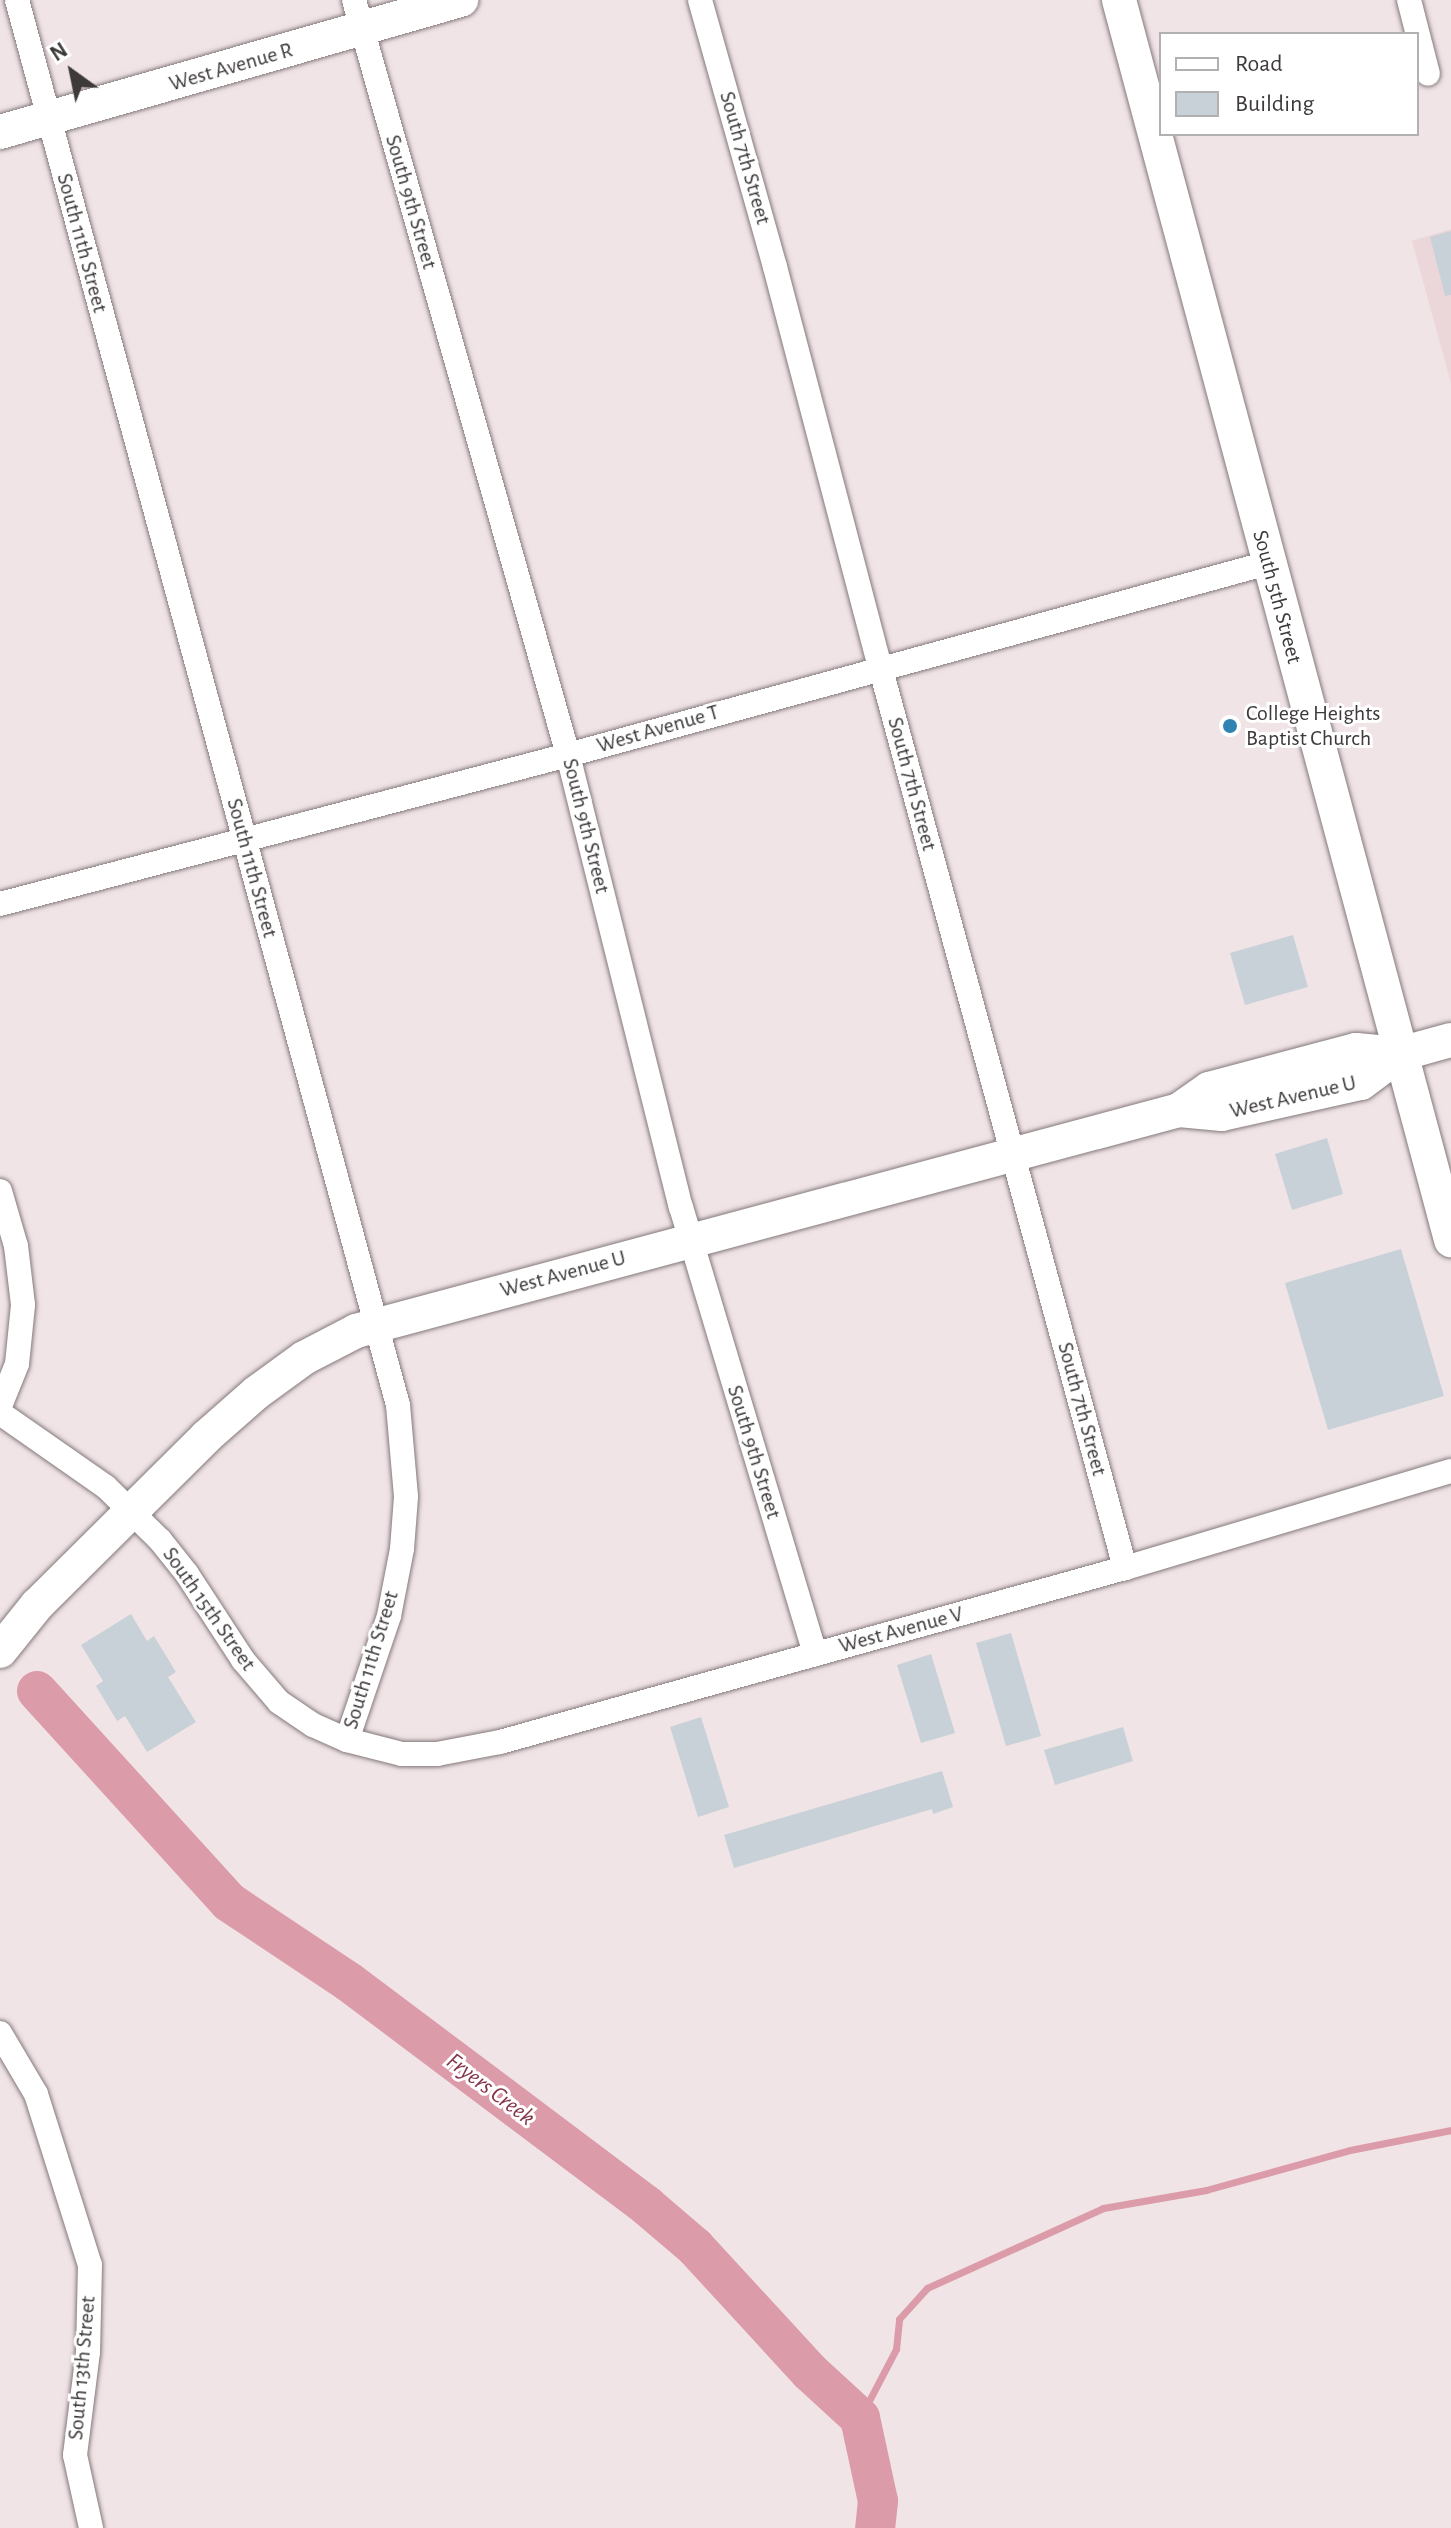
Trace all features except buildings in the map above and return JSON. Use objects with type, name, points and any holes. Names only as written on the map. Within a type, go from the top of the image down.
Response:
[{"type":"street","name":"South 11th Street","points":[[17,0],[398,1405],[406,1497],[402,1549],[389,1616],[347,1740]]},
{"type":"street","name":"West Avenue R","points":[[0,132],[358,15],[461,0]]},
{"type":"street","name":"South 7th Street","points":[[700,0],[771,252],[1125,1568]]},
{"type":"street","name":"South 5th Street","points":[[1119,0],[1451,1240]]},
{"type":"street","points":[[1409,0],[1417,32]]},
{"type":"street","name":"South 9th Street","points":[[358,15],[568,755],[691,1240],[815,1654]]},
{"type":"street","points":[[1419,39],[1428,74]]},
{"type":"street","name":"West Avenue T","points":[[0,904],[568,755],[880,666],[1268,563]]},
{"type":"street","name":"West Avenue U","points":[[0,1636],[37,1605],[131,1510],[256,1393],[304,1358],[376,1325],[1179,1110],[1222,1114],[1361,1083],[1400,1054],[1451,1040]]},
{"type":"street","points":[[0,1191],[16,1246],[23,1305],[17,1364],[0,1406]]},
{"type":"street","name":"South 15th Street","points":[[0,1413],[106,1487],[131,1510],[187,1574],[243,1660],[279,1702],[313,1725],[347,1740]]},
{"type":"street","name":"West Avenue V","points":[[347,1740],[402,1754],[437,1754],[500,1742],[1125,1568],[1451,1471]]},
{"type":"street","name":"West Avenue U","points":[[0,1651],[37,1605]]},
{"type":"street","name":"South 13th Street","points":[[0,2033],[36,2094],[90,2265],[88,2352],[75,2455],[91,2528]]},
{"type":"shaded area","points":[[1451,229],[1451,383],[1412,241]]},
{"type":"waterway","name":"Fryers Creek","points":[[37,1691],[229,1902],[349,1982],[647,2206],[695,2247],[810,2372],[860,2418],[878,2501],[875,2528]]},
{"type":"waterway","points":[[860,2418],[896,2349],[899,2319],[927,2288],[1103,2208],[1206,2190],[1350,2150],[1451,2130]]},
{"type":"place","name":"College Heights Baptist Church","points":[[1230,726]]}]
